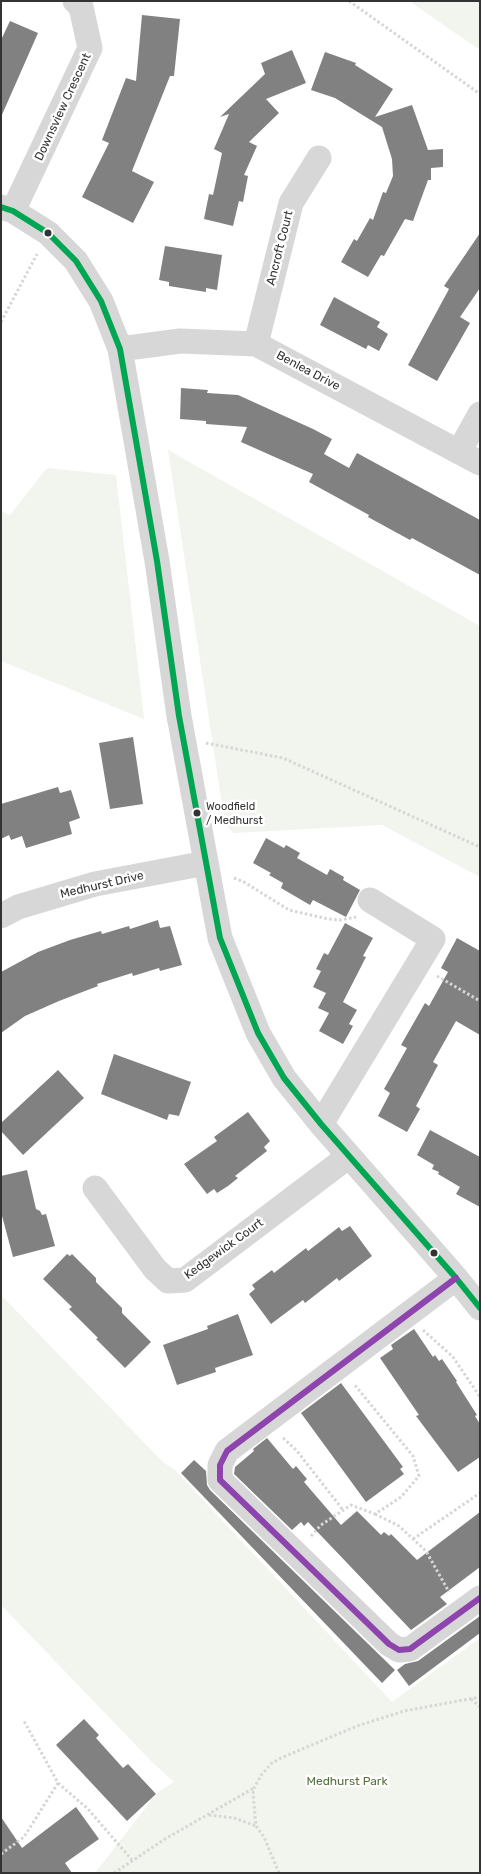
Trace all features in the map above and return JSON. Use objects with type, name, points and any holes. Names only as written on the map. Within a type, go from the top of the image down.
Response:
[{"type":"street","name":"Downsview Crescent","points":[[7,209],[90,48],[81,6],[75,1]]},
{"type":"street","name":"Ancroft Court","points":[[256,344],[291,204],[319,158]]},
{"type":"street","points":[[7,209],[48,233],[76,261],[101,301],[120,348],[157,561],[176,696],[220,938],[258,1033],[284,1078],[321,1124],[480,1308]]},
{"type":"street","name":"Benlea Drive","points":[[120,348],[180,341],[256,344],[470,458]]},
{"type":"street","points":[[470,458],[480,414]]},
{"type":"street","name":"Medhurst Drive","points":[[1,916],[18,907],[95,884],[206,863]]},
{"type":"street","points":[[321,1124],[433,939],[370,900]]},
{"type":"street","name":"Kedgewick Court","points":[[95,1188],[155,1269],[168,1281],[185,1280],[349,1156]]},
{"type":"street","points":[[456,1278],[227,1451],[220,1465],[220,1480],[389,1644],[399,1650],[410,1649],[480,1598]]},
{"type":"path","points":[[350,1],[480,94]]},
{"type":"path","points":[[1,322],[48,233]]},
{"type":"path","points":[[184,739],[283,758],[480,847]]},
{"type":"path","points":[[234,878],[244,882],[289,910],[328,919],[341,920],[357,917],[370,900]]},
{"type":"path","points":[[417,965],[480,1001]]},
{"type":"path","points":[[407,1315],[453,1357],[480,1397]]},
{"type":"path","points":[[339,1366],[413,1456],[419,1476],[401,1497],[375,1514]]},
{"type":"path","points":[[266,1421],[296,1451],[344,1510]]},
{"type":"path","points":[[413,1539],[480,1493]]},
{"type":"path","points":[[296,1554],[321,1526],[351,1505],[399,1526],[426,1551],[459,1613]]},
{"type":"path","points":[[114,1873],[165,1839],[254,1788],[262,1774],[276,1760],[335,1734],[404,1711],[480,1697]]},
{"type":"path","points":[[470,1699],[480,1707]]},
{"type":"path","points":[[24,1721],[58,1783],[88,1809],[132,1860]]},
{"type":"path","points":[[1,1854],[24,1837],[58,1783]]},
{"type":"path","points":[[254,1788],[256,1826],[264,1837],[279,1873]]},
{"type":"path","points":[[208,1815],[234,1818],[256,1826]]},
{"type":"green space","points":[[409,1],[480,1],[480,50]]},
{"type":"green space","points":[[168,450],[480,626],[480,877],[382,825],[234,833],[225,824]]},
{"type":"green space","points":[[47,468],[116,475],[144,719],[1,661],[1,511],[10,515]]},
{"type":"green space","name":"Medhurst Park","points":[[1,1295],[163,1462],[175,1470],[392,1702],[480,1638],[480,1873],[95,1873],[157,1793],[174,1782],[153,1763],[1,1605]]},
{"type":"building","points":[[142,15],[180,19],[174,76],[170,76],[132,171],[154,182],[133,223],[82,197],[109,143],[102,140],[126,78],[136,81]]},
{"type":"building","points":[[10,21],[38,33],[1,117],[1,40]]},
{"type":"building","points":[[292,50],[306,83],[266,99],[279,113],[249,142],[257,146],[244,175],[248,176],[243,202],[239,201],[233,226],[204,219],[209,194],[213,195],[222,153],[214,149],[229,114],[220,117],[265,74],[261,63]]},
{"type":"building","points":[[325,52],[356,63],[355,65],[393,89],[375,117],[412,105],[428,150],[443,149],[443,167],[431,168],[431,180],[428,180],[413,221],[405,219],[384,256],[381,255],[368,277],[341,262],[354,239],[357,241],[370,218],[373,220],[383,192],[386,193],[393,176],[392,159],[382,127],[335,98],[311,90]]},
{"type":"building","points":[[480,233],[480,288],[460,317],[470,323],[437,381],[408,365],[449,289],[444,286]]},
{"type":"building","points":[[165,246],[222,255],[217,290],[206,288],[206,292],[169,286],[169,282],[159,280]]},
{"type":"building","points":[[334,297],[380,322],[377,327],[388,334],[379,351],[368,345],[366,349],[320,325]]},
{"type":"building","points":[[181,388],[208,390],[207,393],[238,395],[332,439],[324,454],[349,468],[357,453],[480,520],[480,575],[412,538],[410,540],[309,482],[313,474],[241,442],[247,427],[206,424],[206,421],[180,419]]},
{"type":"building","points":[[133,737],[143,804],[110,809],[99,743]]},
{"type":"building","points":[[58,787],[60,793],[71,790],[80,818],[69,822],[72,834],[26,848],[22,836],[11,840],[9,835],[1,839],[1,804]]},
{"type":"building","points":[[266,838],[284,848],[286,845],[300,853],[297,858],[327,875],[330,869],[344,877],[343,880],[360,890],[346,917],[313,900],[310,905],[281,888],[283,883],[269,875],[271,873],[253,863]]},
{"type":"building","points":[[158,920],[160,928],[170,926],[182,965],[160,971],[159,968],[133,976],[132,973],[97,984],[98,986],[25,1016],[1,1033],[1,972],[38,952],[70,940],[101,931],[102,934],[129,926],[130,929]]},
{"type":"building","points":[[345,923],[373,938],[363,956],[366,957],[343,1002],[357,1010],[349,1024],[353,1026],[343,1044],[319,1031],[329,1013],[318,1008],[326,993],[313,987],[321,971],[316,969],[324,953],[328,955]]},
{"type":"building","points":[[457,938],[480,951],[480,1035],[456,1021],[433,1062],[438,1065],[416,1106],[420,1109],[407,1132],[378,1116],[390,1093],[384,1089],[407,1048],[401,1045],[425,1003],[429,1006],[448,972],[441,968]]},
{"type":"building","points":[[114,1054],[191,1082],[179,1116],[169,1114],[167,1120],[101,1094]]},
{"type":"building","points":[[58,1070],[84,1098],[23,1155],[1,1131],[1,1123]]},
{"type":"building","points":[[248,1112],[270,1141],[264,1147],[267,1151],[235,1176],[238,1178],[228,1186],[217,1193],[214,1189],[207,1194],[184,1164],[217,1141],[214,1137]]},
{"type":"building","points":[[430,1130],[480,1157],[480,1207],[456,1194],[460,1187],[438,1174],[439,1172],[432,1169],[434,1165],[417,1155]]},
{"type":"building","points":[[27,1170],[36,1209],[42,1215],[46,1214],[55,1246],[13,1257],[1,1212],[1,1176]]},
{"type":"building","points":[[350,1226],[372,1256],[339,1281],[337,1278],[305,1303],[303,1300],[271,1324],[249,1294],[255,1289],[252,1285],[272,1270],[274,1273],[306,1248],[308,1251],[339,1227],[342,1231]]},
{"type":"building","points":[[67,1254],[70,1256],[72,1254],[96,1278],[96,1282],[122,1308],[122,1313],[151,1342],[125,1368],[69,1309],[72,1307],[43,1279]]},
{"type":"building","points":[[238,1314],[253,1355],[215,1368],[216,1372],[177,1385],[163,1345],[208,1329],[207,1326]]},
{"type":"building","points":[[414,1329],[433,1357],[435,1355],[439,1361],[442,1359],[477,1415],[475,1416],[480,1424],[480,1457],[458,1472],[416,1416],[419,1415],[380,1358],[393,1349],[391,1345]]},
{"type":"building","points":[[341,1383],[403,1467],[400,1469],[404,1474],[366,1502],[301,1413]]},
{"type":"building","points":[[267,1438],[293,1469],[296,1466],[307,1479],[304,1482],[341,1525],[357,1511],[381,1535],[384,1532],[389,1536],[391,1534],[417,1560],[480,1512],[480,1567],[440,1597],[447,1604],[411,1630],[308,1522],[304,1526],[301,1522],[292,1530],[234,1474],[235,1467]]},
{"type":"building","points":[[194,1460],[206,1471],[207,1485],[210,1490],[395,1670],[382,1683],[181,1473]]},
{"type":"building","points":[[480,1616],[480,1633],[409,1686],[397,1670],[405,1664],[418,1661]]},
{"type":"building","points":[[84,1719],[99,1735],[96,1738],[123,1768],[128,1764],[156,1794],[127,1821],[56,1745]]},
{"type":"building","points":[[76,1807],[99,1839],[65,1863],[72,1873],[1,1873],[1,1817],[22,1848]]},
{"type":"transit line","points":[[1,207],[13,211],[48,233],[76,261],[101,301],[120,349],[157,561],[179,716],[220,938],[258,1033],[284,1078],[321,1124],[480,1308]]},
{"type":"transit line","points":[[456,1278],[227,1451],[220,1465],[220,1480],[389,1644],[399,1650],[410,1649],[480,1598]]},
{"type":"place","name":"Woodfield / Medhurst","points":[[197,813]]}]
